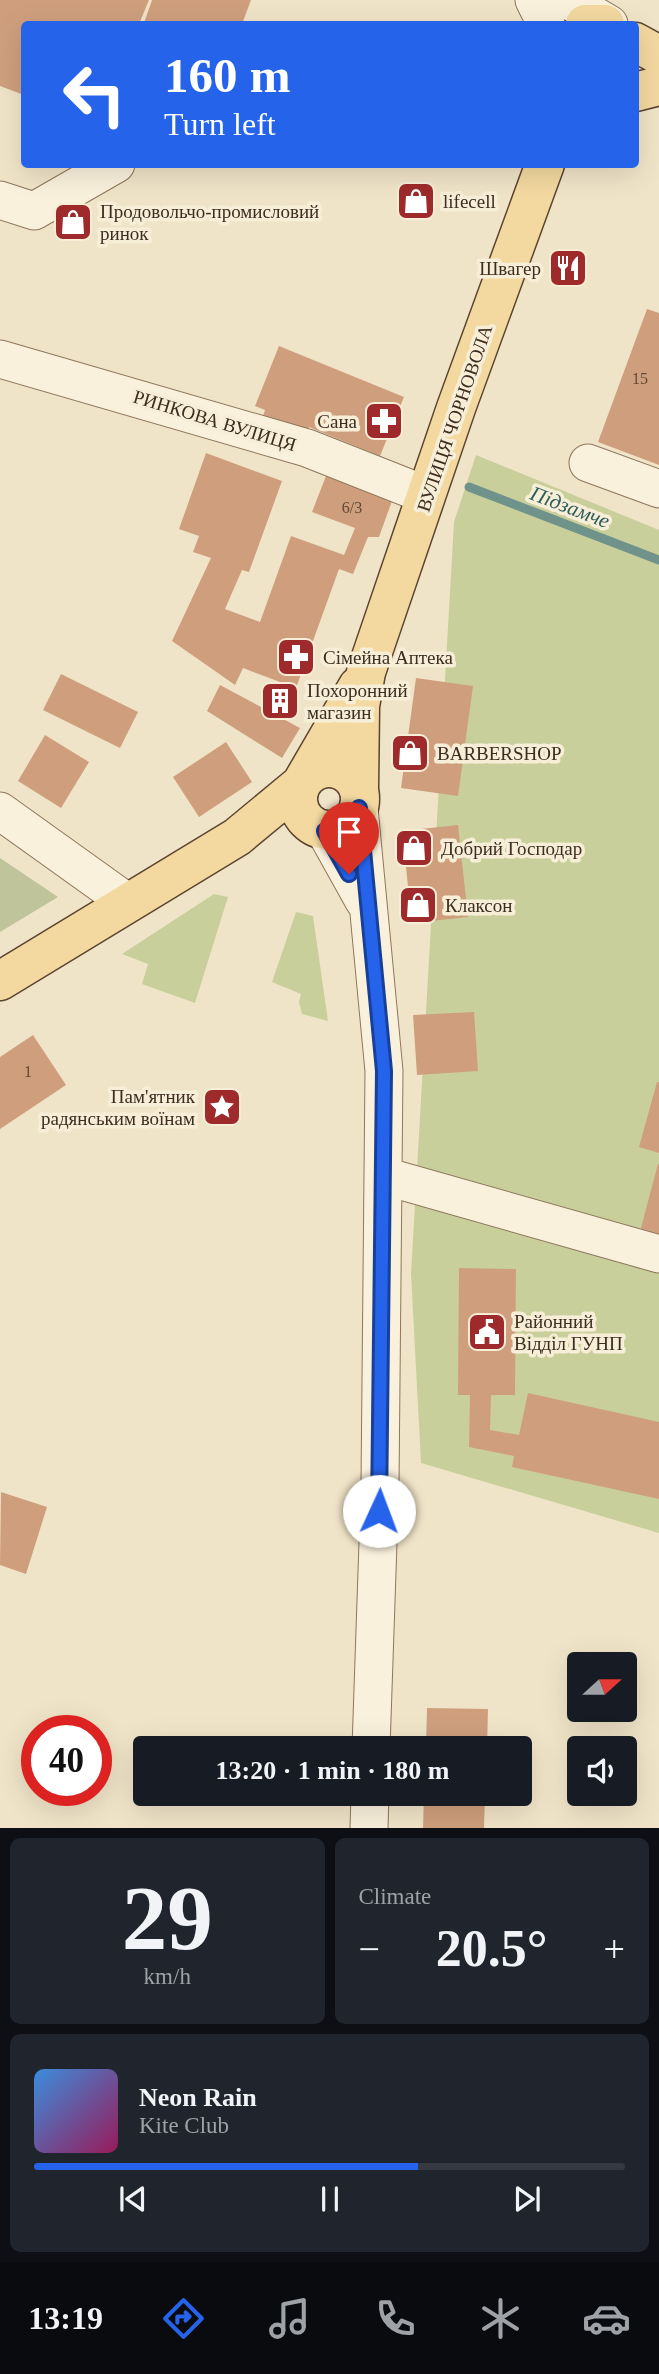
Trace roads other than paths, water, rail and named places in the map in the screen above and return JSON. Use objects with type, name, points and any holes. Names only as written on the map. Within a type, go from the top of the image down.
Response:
[{"type":"main road","points":[[639,44],[659,55]]},
{"type":"main road","points":[[639,91],[659,86]]},
{"type":"main road","name":"ВУЛИЦЯ ЧОРНОВОЛА","points":[[359,798],[360,706],[366,672],[426,495],[544,168]]},
{"type":"main road","name":"ВУЛИЦЯ ЧОРНОВОЛА","points":[[0,981],[237,837],[301,784],[366,672]]},
{"type":"main road","points":[[326,768],[345,772],[359,798],[342,828],[316,826],[298,804],[301,784],[315,770],[326,768]]},
{"type":"main road","name":"ВУЛИЦЯ ЧОРНОВОЛА","points":[[237,837],[316,826]]},
{"type":"street","points":[[534,0],[544,21]]},
{"type":"street","points":[[568,0],[602,21]]},
{"type":"street","points":[[0,200],[34,211],[109,168]]},
{"type":"street","name":"РИНКОВА ВУЛИЦЯ","points":[[0,359],[307,447],[426,495]]},
{"type":"street","points":[[588,463],[659,489]]},
{"type":"street","points":[[359,798],[384,1071],[380,1484],[371,1736]]},
{"type":"street","points":[[0,811],[127,902]]},
{"type":"street","points":[[316,826],[368,908]]},
{"type":"street","points":[[384,1176],[659,1254]]},
{"type":"street","points":[[369,1828],[370,1806]]},
{"type":"waterway","name":"Підзамче","points":[[469,487],[659,560]]},
{"type":"place","name":"lifecell","points":[[416,201]]},
{"type":"place","name":"Продовольчо-промисловий ринок","points":[[73,222]]},
{"type":"place","name":"Швагер","points":[[568,268]]},
{"type":"place","name":"Сана","points":[[384,421]]},
{"type":"place","name":"Сімейна Аптека","points":[[296,657]]},
{"type":"place","name":"Похоронний магазин","points":[[280,701]]},
{"type":"place","name":"BARBERSHOP","points":[[410,753]]},
{"type":"place","name":"Добрий Господар","points":[[414,848]]},
{"type":"place","name":"Клаксон","points":[[418,905]]},
{"type":"place","name":"Пам'ятник радянським воїнам","points":[[222,1107]]},
{"type":"place","name":"Районний Відділ ГУНП","points":[[487,1332]]}]
